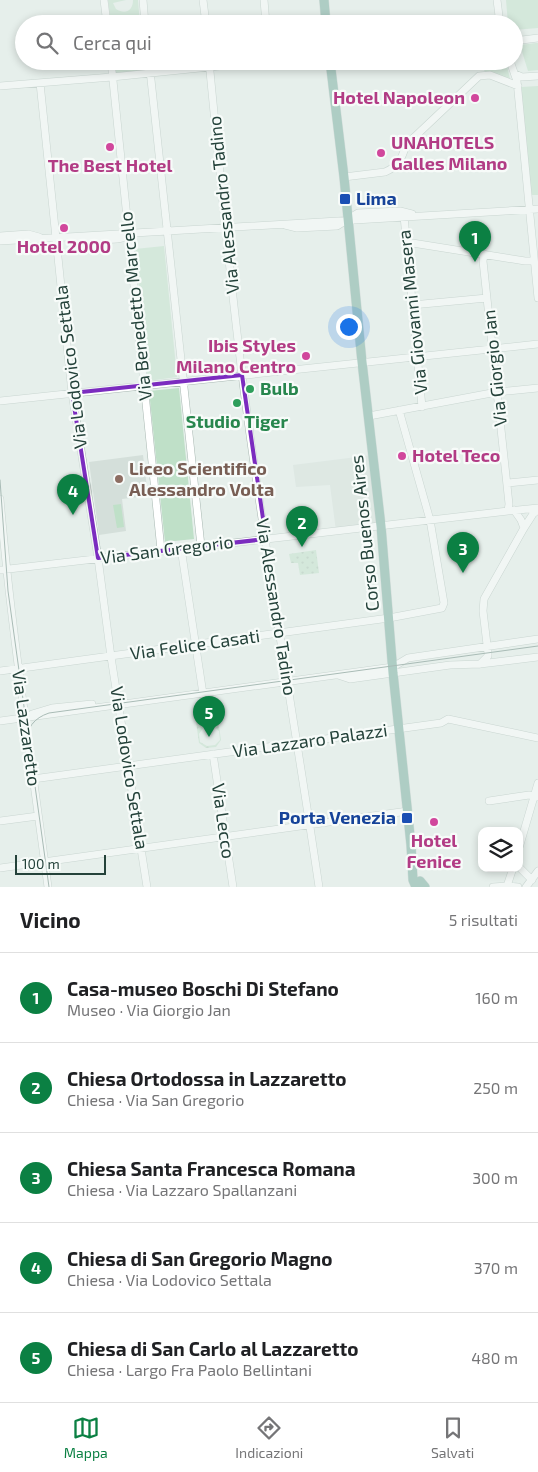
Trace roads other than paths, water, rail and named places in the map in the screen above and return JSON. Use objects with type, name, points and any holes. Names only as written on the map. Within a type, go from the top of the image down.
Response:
[{"type":"main road","points":[[324,0],[325,15]]},
{"type":"main road","points":[[331,70],[344,177]]},
{"type":"main road","name":"Corso Buenos Aires","points":[[344,177],[362,362],[381,526],[413,880],[420,886]]},
{"type":"street","points":[[104,0],[106,15]]},
{"type":"street","points":[[143,0],[145,15]]},
{"type":"street","points":[[204,0],[205,15]]},
{"type":"street","points":[[264,0],[265,15]]},
{"type":"street","points":[[497,0],[499,15]]},
{"type":"street","points":[[523,40],[538,38]]},
{"type":"street","name":"Via Benedetto Marcello","points":[[112,70],[161,550]]},
{"type":"street","points":[[150,70],[201,546]]},
{"type":"street","points":[[0,86],[112,78],[171,70]]},
{"type":"street","name":"Via Alessandro Tadino","points":[[211,70],[225,227],[242,374],[319,885]]},
{"type":"street","points":[[513,70],[517,80],[538,298]]},
{"type":"street","points":[[344,177],[387,172],[404,156],[406,145],[476,78],[483,74],[517,80],[522,77],[538,76]]},
{"type":"street","name":"Via Lodovico Settala","points":[[40,83],[72,393],[147,887]]},
{"type":"street","points":[[349,218],[538,209]]},
{"type":"street","points":[[0,241],[280,223],[298,228],[337,226],[358,213],[400,211],[418,215]]},
{"type":"street","name":"Via Giovanni Masera","points":[[404,216],[422,407]]},
{"type":"street","points":[[0,236],[30,234],[44,238]]},
{"type":"street","points":[[406,242],[534,261]]},
{"type":"street","name":"Via Giorgio Jan","points":[[484,254],[483,261],[511,510]]},
{"type":"street","points":[[412,305],[487,298]]},
{"type":"street","points":[[0,401],[538,344]]},
{"type":"street","points":[[369,416],[497,392],[538,388]]},
{"type":"street","points":[[399,410],[430,520]]},
{"type":"street","points":[[507,483],[538,480]]},
{"type":"street","name":"Via Lazzaretto","points":[[0,499],[3,570],[48,887]]},
{"type":"street","points":[[480,664],[488,656],[483,611],[486,594],[524,528],[538,509]]},
{"type":"street","name":"Via San Gregorio","points":[[3,570],[511,510],[538,509]]},
{"type":"street","points":[[511,510],[521,520],[524,528]]},
{"type":"street","name":"Via Felice Casati","points":[[0,672],[389,618],[442,608],[444,603],[430,520]]},
{"type":"street","points":[[181,548],[203,694]]},
{"type":"street","points":[[393,670],[408,658],[538,639]]},
{"type":"street","points":[[0,721],[337,675],[480,664],[538,657]]},
{"type":"street","name":"Via Lazzaro Palazzi","points":[[129,766],[441,722],[448,719],[538,738]]},
{"type":"street","name":"Via Lecco","points":[[217,754],[225,837],[233,887]]},
{"type":"street","points":[[32,779],[129,766]]},
{"type":"street","points":[[523,836],[536,797],[538,782]]},
{"type":"street","points":[[489,801],[529,795],[536,797]]},
{"type":"street","points":[[0,868],[408,811]]},
{"type":"street","points":[[0,821],[38,816]]},
{"type":"street","points":[[526,887],[538,871]]},
{"type":"street","points":[[507,886],[512,872]]},
{"type":"street","points":[[523,872],[532,880]]},
{"type":"street","points":[[493,887],[518,887]]},
{"type":"tram line","points":[[0,480],[8,591],[49,887]]},
{"type":"tram line","points":[[26,744],[29,728],[35,721],[49,713],[538,646]]},
{"type":"place","name":"Hotel Napoleon","points":[[475,98]]},
{"type":"place","name":"The Best Hotel","points":[[110,147]]},
{"type":"place","name":"UNAHOTELS Galles Milano","points":[[381,153]]},
{"type":"place","name":"Lima","points":[[345,199]]},
{"type":"place","name":"Hotel 2000","points":[[64,228]]},
{"type":"place","name":"Casa-museo Boschi Di Stefano","points":[[475,262]]},
{"type":"place","name":"Ibis Styles Milano Centro","points":[[306,356]]},
{"type":"place","name":"Bulb","points":[[250,389]]},
{"type":"place","name":"Studio Tiger","points":[[237,403]]},
{"type":"place","name":"Hotel Teco","points":[[402,456]]},
{"type":"place","name":"Liceo Scientifico Alessandro Volta","points":[[119,479]]},
{"type":"place","name":"Chiesa di San Gregorio Magno","points":[[73,515]]},
{"type":"place","name":"Chiesa Ortodossa in Lazzaretto","points":[[302,547]]},
{"type":"place","name":"Chiesa Santa Francesca Romana","points":[[463,573]]},
{"type":"place","name":"Chiesa di San Carlo al Lazzaretto","points":[[209,737]]},
{"type":"place","name":"Porta Venezia","points":[[407,818]]},
{"type":"place","name":"Hotel Fenice","points":[[434,822]]}]
